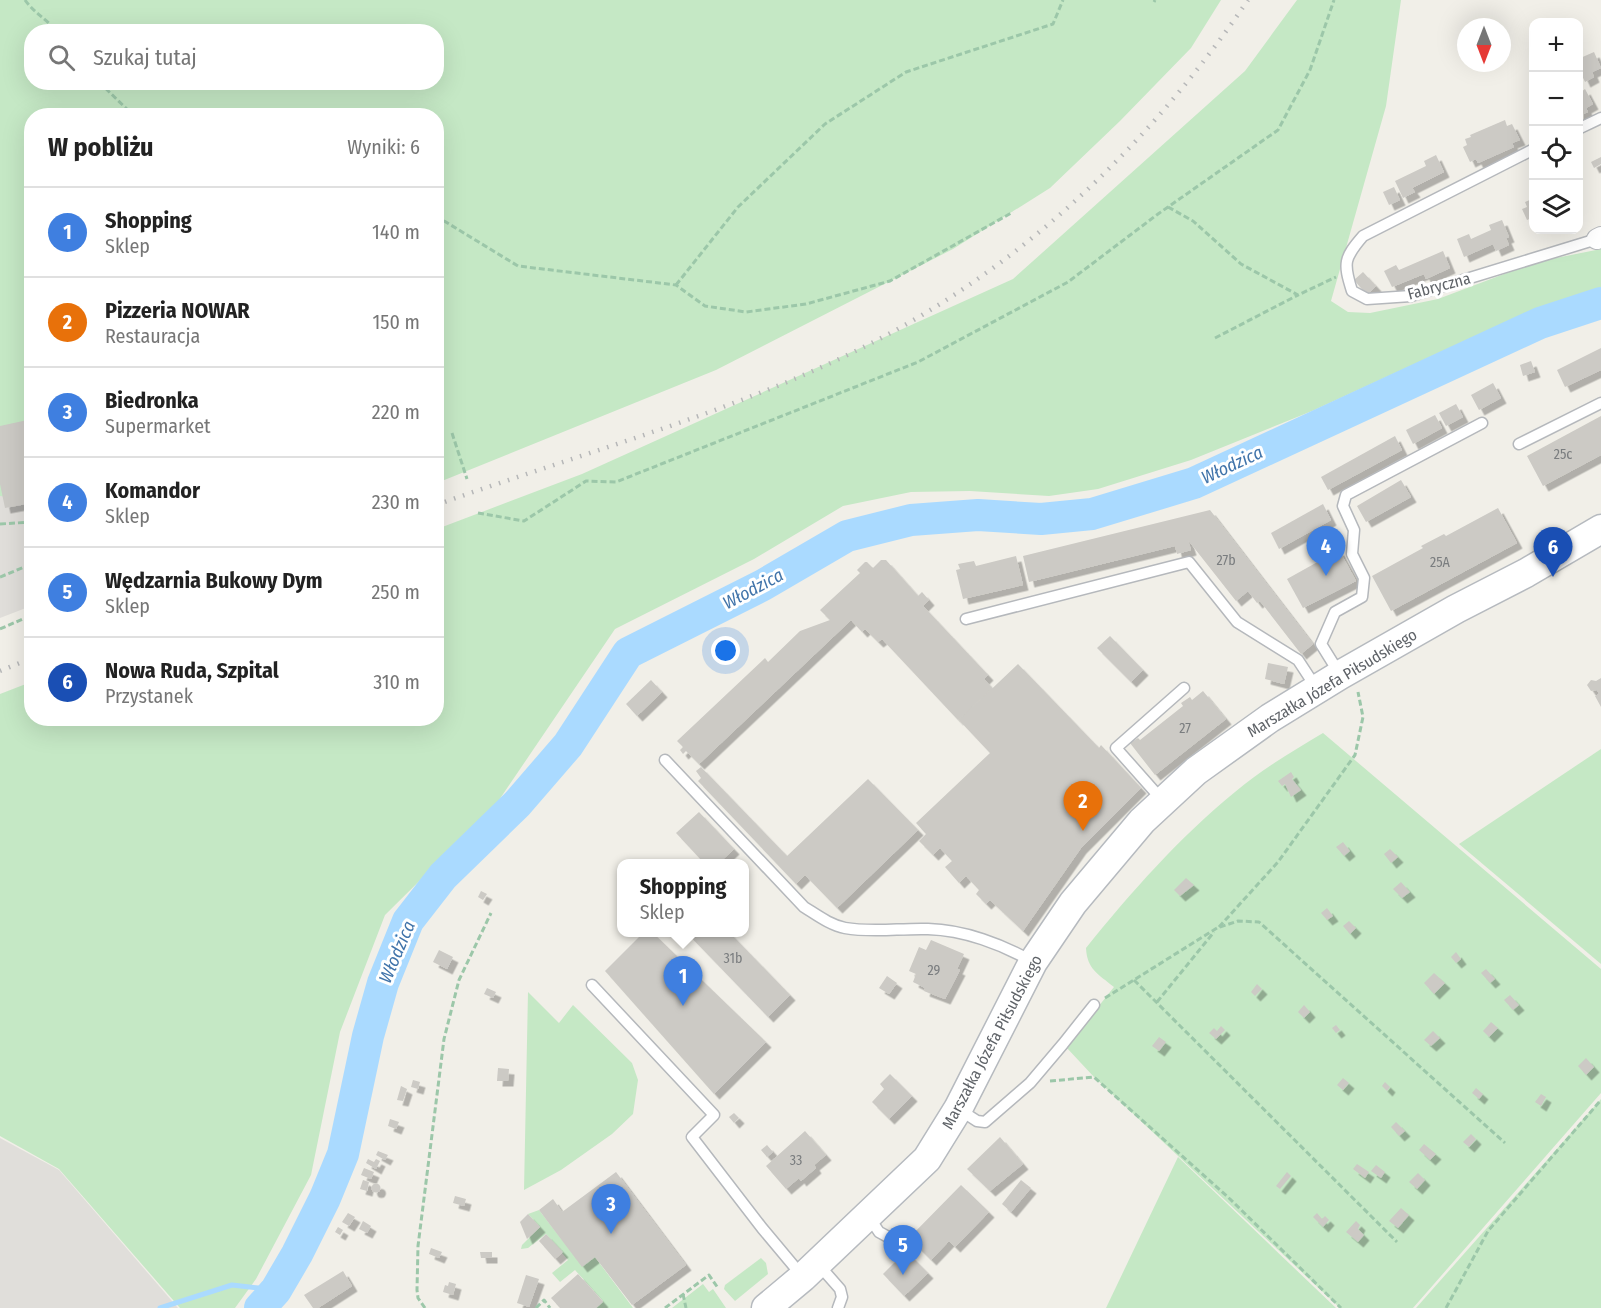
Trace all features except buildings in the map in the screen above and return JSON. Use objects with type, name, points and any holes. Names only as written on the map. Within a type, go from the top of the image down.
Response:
[{"type":"street","name":"Marszałka Józefa Piłsudskiego","points":[[1576,543],[1601,519]]},
{"type":"street","name":"Marszałka Józefa Piłsudskiego","points":[[766,1308],[810,1271],[927,1160],[958,1109],[1033,963],[1073,903],[1142,821],[1163,801],[1196,771],[1270,718],[1338,682],[1456,609],[1526,573],[1601,529]]},
{"type":"lane","points":[[1583,127],[1601,118]]},
{"type":"lane","points":[[1346,273],[1348,253],[1363,236],[1529,151]]},
{"type":"lane","name":"Fabryczna","points":[[1346,273],[1352,291],[1367,299],[1411,296],[1599,238]]},
{"type":"lane","points":[[1519,444],[1601,403]]},
{"type":"lane","points":[[1338,682],[1321,645],[1335,612],[1362,597],[1364,578],[1352,554],[1354,530],[1343,506],[1346,495],[1482,423]]},
{"type":"lane","points":[[966,619],[1189,562],[1237,622],[1338,682]]},
{"type":"lane","points":[[1163,801],[1116,748],[1184,688]]},
{"type":"lane","points":[[665,760],[804,907],[824,920],[844,928],[884,931],[928,929],[952,932],[1008,947],[1033,963]]},
{"type":"lane","points":[[592,985],[714,1115],[692,1137],[762,1228],[810,1271],[840,1289],[842,1297],[838,1308]]},
{"type":"lane","points":[[958,1109],[977,1121],[984,1122],[1030,1083],[1094,1005]]},
{"type":"lane","points":[[869,1216],[879,1232],[890,1238]]},
{"type":"path","points":[[25,0],[31,9],[51,24]]},
{"type":"path","points":[[676,285],[738,207],[825,124],[906,72],[1053,24],[1063,0]]},
{"type":"path","points":[[478,513],[524,521],[586,481],[616,482],[918,362],[1068,282],[1168,207],[1278,130],[1311,70],[1334,0]]},
{"type":"path","points":[[107,90],[126,108]]},
{"type":"path","points":[[1168,207],[1193,220],[1241,264],[1298,295]]},
{"type":"path","points":[[444,221],[518,266],[676,285],[705,306],[746,312],[806,304],[890,281],[1013,212]]},
{"type":"path","points":[[1215,338],[1346,273]]},
{"type":"path","points":[[452,433],[467,479]]},
{"type":"path","points":[[0,524],[24,522]]},
{"type":"path","points":[[0,577],[24,567]]},
{"type":"path","points":[[0,629],[24,618]]},
{"type":"path","points":[[1157,1002],[1217,928],[1278,862],[1355,755],[1363,717],[1338,682]]},
{"type":"path","points":[[425,1308],[418,1298],[417,1290],[418,1246],[444,1039],[459,980],[491,913]]},
{"type":"path","points":[[1094,1005],[1217,928],[1238,921],[1258,922],[1505,1143]]},
{"type":"path","points":[[1134,980],[1397,1242]]},
{"type":"path","points":[[1030,1083],[1094,1077],[1230,1199],[1341,1308]]},
{"type":"path","points":[[1446,1308],[1488,1231],[1601,1100]]},
{"type":"path","points":[[666,1308],[709,1275],[718,1288]]},
{"type":"path","points":[[683,1294],[686,1308]]},
{"type":"path","points":[[536,1308],[544,1300],[550,1308]]},
{"type":"shaded area","points":[[24,385],[24,609],[0,618],[0,390]]},
{"type":"shaded area","points":[[0,1138],[59,1170],[178,1308],[0,1308]]},
{"type":"green space","points":[[0,0],[1221,0],[1191,48],[1050,188],[953,249],[716,370],[444,480],[444,108],[24,108],[24,498],[0,496]]},
{"type":"green space","points":[[1297,0],[1401,0],[1386,106],[1331,301],[1348,312],[1370,313],[1438,299],[1536,262],[1601,249],[1601,289],[1535,309],[1312,411],[1191,460],[1098,489],[1049,496],[970,491],[911,492],[843,506],[754,559],[615,629],[495,806],[385,915],[340,1032],[311,1175],[256,1279],[235,1308],[180,1308],[59,1169],[0,1136],[0,694],[24,685],[24,726],[444,726],[444,526],[582,474],[1013,279],[1245,71]]},
{"type":"green space","points":[[1323,733],[1601,969],[1601,1093],[1413,1308],[1340,1308],[1094,1077],[1066,1047],[1114,987],[1094,970],[1087,955],[1086,948],[1103,927],[1138,886],[1215,809],[1256,776]]},
{"type":"green space","points":[[1601,749],[1601,964],[1459,844]]},
{"type":"green space","points":[[528,992],[559,1023],[573,1005],[632,1063],[638,1080],[633,1114],[612,1134],[561,1170],[524,1190]]},
{"type":"green space","points":[[1601,1099],[1601,1308],[1416,1308]]},
{"type":"green space","points":[[1178,1157],[1336,1308],[1106,1308]]},
{"type":"green space","points":[[539,1210],[582,1266],[595,1257],[633,1308],[596,1308],[603,1301],[575,1270],[560,1282],[552,1273],[568,1260],[546,1234],[528,1248],[521,1249],[522,1245],[540,1227],[528,1214]]},
{"type":"green space","points":[[761,1258],[766,1263],[768,1274],[735,1301],[724,1289],[725,1285]]},
{"type":"green space","points":[[703,1284],[709,1292],[713,1289],[726,1308],[672,1308]]},
{"type":"waterway","name":"Włodzica","points":[[260,1308],[276,1290],[297,1254],[325,1198],[343,1154],[368,1036],[383,983],[408,921],[443,876],[517,804],[568,745],[628,653],[763,585],[847,536],[911,520],[978,515],[1041,519],[1092,514],[1194,483],[1540,323],[1601,303]]},
{"type":"waterway","points":[[160,1308],[232,1285],[276,1290]]},
{"type":"railway","points":[[444,502],[664,428],[762,392],[852,353],[917,318],[966,287],[1013,253],[1100,177],[1178,93],[1248,0]]},
{"type":"railway","points":[[0,671],[24,661]]},
{"type":"place","name":"Komandor","points":[[1326,576]]},
{"type":"place","name":"Nowa Ruda, Szpital","points":[[1553,577]]},
{"type":"place","name":"Pizzeria NOWAR","points":[[1083,831]]},
{"type":"place","name":"Shopping","points":[[683,1006]]},
{"type":"place","name":"Biedronka","points":[[611,1234]]},
{"type":"place","name":"Wędzarnia Bukowy Dym","points":[[903,1275]]}]
